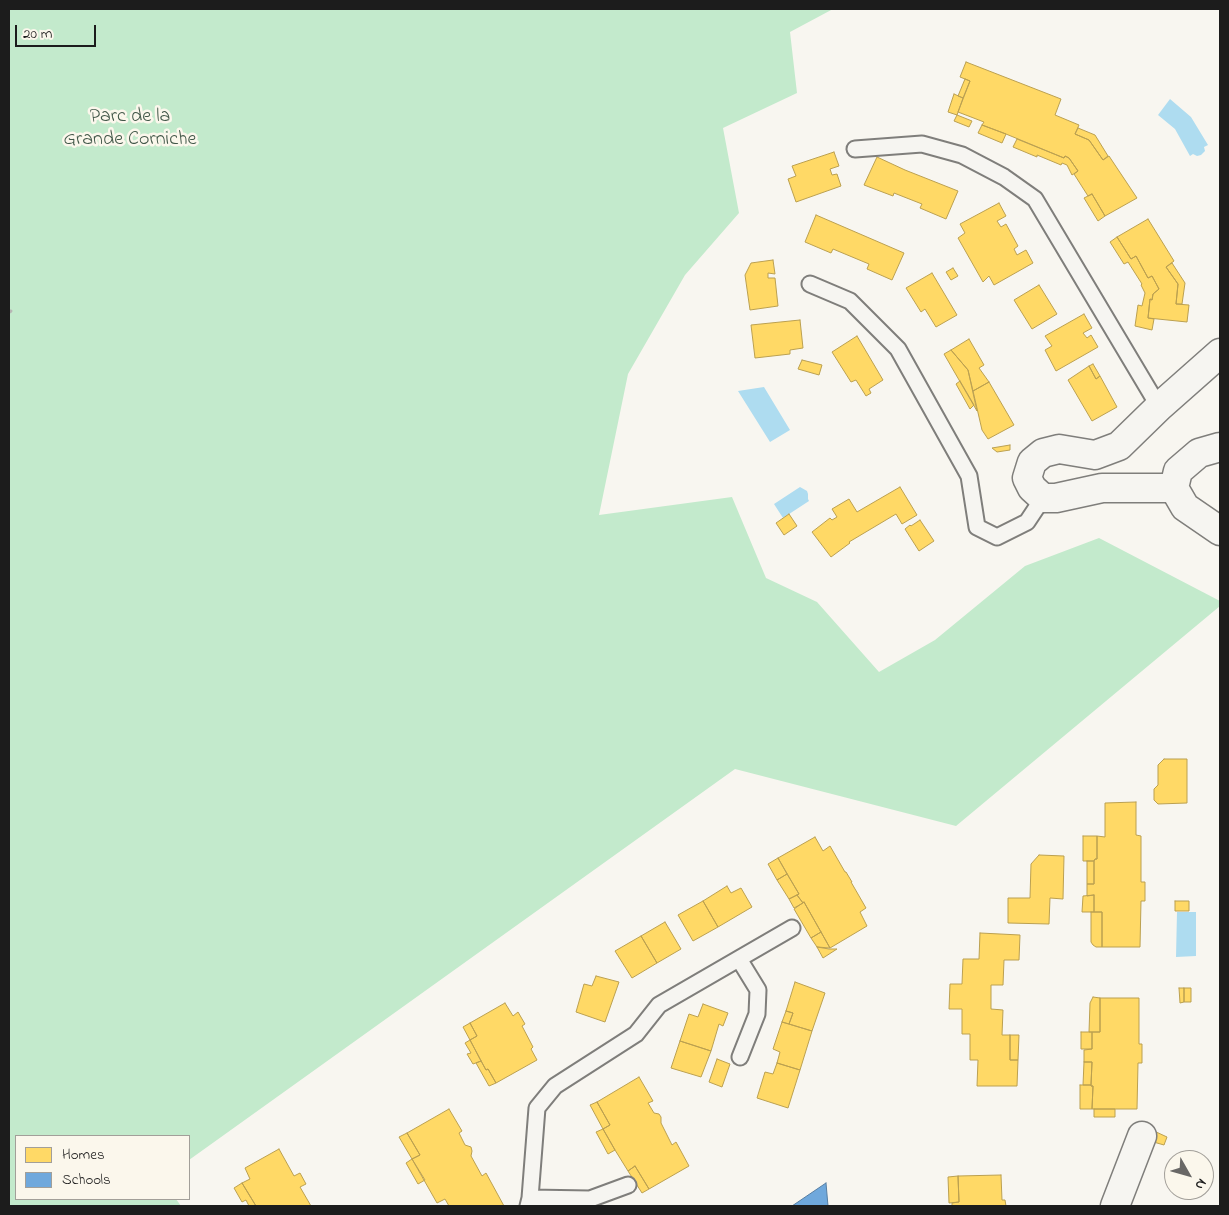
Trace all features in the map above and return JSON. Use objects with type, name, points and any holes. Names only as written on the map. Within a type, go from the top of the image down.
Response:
[{"type":"street","points":[[1174,488],[1102,488],[1056,498],[1043,498],[1032,488],[1027,478],[1032,462],[1042,453],[1059,449],[1095,455],[1119,446],[1159,406],[1220,353]]},
{"type":"street","points":[[1220,447],[1198,453],[1178,472],[1174,488],[1185,507],[1220,531]]},
{"type":"street","points":[[1115,1206],[1142,1136]]},
{"type":"lane","points":[[855,150],[922,144],[962,155],[1004,177],[1035,199],[1159,406]]},
{"type":"lane","points":[[810,284],[850,302],[898,349],[969,476],[977,527],[996,537],[1028,522],[1043,498]]},
{"type":"lane","points":[[628,1185],[590,1199],[529,1202],[537,1108],[555,1086],[636,1034],[659,1006],[792,928]]},
{"type":"lane","points":[[740,960],[758,990],[757,1014],[740,1057]]},
{"type":"green space","name":"Parc de la Grande Corniche","points":[[9,9],[833,9],[790,32],[797,93],[723,128],[739,213],[685,275],[628,374],[599,515],[732,497],[766,578],[817,602],[879,672],[935,640],[1025,566],[1099,538],[1220,601],[1220,606],[956,826],[735,769],[190,1159],[190,1135],[15,1135],[15,1200],[177,1200],[181,1206],[9,1206]]},
{"type":"water","points":[[1170,99],[1191,117],[1208,145],[1204,147],[1205,151],[1201,155],[1193,154],[1190,156],[1175,129],[1158,115]]},
{"type":"water","points":[[764,387],[790,430],[770,442],[738,391]]},
{"type":"water","points":[[800,487],[807,491],[809,501],[783,518],[774,504]]},
{"type":"water","points":[[1177,912],[1196,912],[1196,956],[1176,957]]},
{"type":"building: Homes","points":[[966,62],[1061,99],[1055,115],[1079,125],[1075,134],[1089,140],[1103,160],[1109,156],[1137,198],[1105,216],[1092,194],[1088,196],[1074,174],[1078,171],[1069,158],[1065,156],[1064,158],[982,125],[984,122],[958,112],[970,81],[960,77]]},
{"type":"building: Homes","points":[[965,79],[970,81],[963,98],[958,96]]},
{"type":"building: Homes","points":[[954,94],[963,98],[957,115],[948,112]]},
{"type":"building: Homes","points":[[957,115],[972,121],[969,127],[954,121]]},
{"type":"building: Homes","points":[[982,125],[1006,134],[1002,143],[978,133]]},
{"type":"building: Homes","points":[[1078,128],[1095,135],[1108,156],[1103,160],[1089,140],[1075,134]]},
{"type":"building: Homes","points":[[1017,139],[1064,158],[1065,156],[1069,158],[1078,171],[1072,175],[1067,165],[1062,163],[1061,165],[1037,155],[1037,157],[1013,147]]},
{"type":"building: Homes","points":[[834,152],[839,166],[830,169],[832,175],[837,174],[841,186],[796,202],[788,179],[796,176],[792,166]]},
{"type":"building: Homes","points":[[877,157],[958,191],[946,219],[920,208],[922,204],[894,193],[893,196],[864,185]]},
{"type":"building: Homes","points":[[1092,194],[1105,216],[1098,221],[1084,198]]},
{"type":"building: Homes","points":[[999,203],[1006,216],[997,221],[1001,227],[1006,224],[1018,246],[1014,249],[1017,255],[1026,250],[1033,263],[994,285],[989,276],[983,282],[958,238],[965,233],[960,224]]},
{"type":"building: Homes","points":[[816,215],[904,253],[892,280],[867,269],[869,264],[833,249],[831,253],[805,242]]},
{"type":"building: Homes","points":[[1148,219],[1174,261],[1166,267],[1178,284],[1176,304],[1189,305],[1187,322],[1148,318],[1150,299],[1152,300],[1153,294],[1159,289],[1152,276],[1148,278],[1136,256],[1131,259],[1117,237]]},
{"type":"building: Homes","points":[[1117,237],[1131,259],[1136,256],[1148,278],[1152,276],[1159,289],[1153,294],[1152,300],[1150,299],[1148,318],[1154,319],[1152,330],[1135,326],[1138,305],[1142,306],[1145,293],[1142,284],[1128,262],[1124,264],[1110,242]]},
{"type":"building: Homes","points":[[773,260],[775,274],[768,273],[768,278],[775,278],[778,306],[750,310],[745,275],[751,263]]},
{"type":"building: Homes","points":[[1172,263],[1185,283],[1182,304],[1176,304],[1178,284],[1166,267]]},
{"type":"building: Homes","points":[[953,268],[958,276],[951,280],[946,272]]},
{"type":"building: Homes","points":[[932,273],[957,315],[936,327],[925,309],[921,312],[906,288]]},
{"type":"building: Homes","points":[[1039,285],[1057,314],[1032,329],[1014,300]]},
{"type":"building: Homes","points":[[1084,314],[1092,328],[1083,333],[1087,338],[1091,335],[1098,347],[1056,371],[1045,350],[1052,346],[1045,336]]},
{"type":"building: Homes","points":[[800,320],[803,348],[790,350],[790,354],[755,358],[751,325]]},
{"type":"building: Homes","points":[[857,336],[883,380],[869,389],[871,393],[866,396],[856,380],[851,382],[832,352]]},
{"type":"building: Homes","points":[[969,339],[984,365],[979,368],[989,382],[973,391],[968,370],[951,350]]},
{"type":"building: Homes","points":[[951,350],[968,370],[977,411],[944,354]]},
{"type":"building: Homes","points":[[802,360],[822,365],[819,375],[798,369]]},
{"type":"building: Homes","points":[[1093,364],[1100,376],[1096,379],[1089,366]]},
{"type":"building: Homes","points":[[1089,366],[1096,379],[1100,376],[1117,407],[1092,421],[1068,380]]},
{"type":"building: Homes","points":[[960,381],[974,405],[970,409],[956,384]]},
{"type":"building: Homes","points":[[989,382],[1014,425],[988,439],[982,430],[973,391]]},
{"type":"building: Homes","points":[[1010,445],[1010,450],[997,452],[992,448]]},
{"type":"building: Homes","points":[[900,487],[917,515],[902,524],[896,514],[849,542],[831,557],[812,532],[830,518],[832,520],[837,517],[832,509],[849,499],[857,512]]},
{"type":"building: Homes","points":[[789,514],[797,526],[784,535],[776,523]]},
{"type":"building: Homes","points":[[920,520],[934,541],[919,551],[905,529]]},
{"type":"building: Homes","points":[[1164,759],[1187,759],[1187,803],[1158,804],[1154,800],[1154,789],[1158,785],[1158,765]]},
{"type":"building: Homes","points":[[1136,802],[1136,835],[1141,836],[1141,882],[1145,882],[1145,901],[1141,901],[1140,947],[1102,947],[1102,912],[1094,912],[1094,895],[1087,896],[1087,884],[1094,884],[1097,836],[1105,837],[1105,803]]},
{"type":"building: Homes","points":[[1083,836],[1097,836],[1097,859],[1094,861],[1083,861]]},
{"type":"building: Homes","points":[[815,837],[823,851],[830,846],[866,908],[860,912],[867,926],[830,948],[804,902],[797,895],[799,894],[778,858]]},
{"type":"building: Homes","points":[[1039,855],[1064,856],[1063,899],[1050,898],[1049,924],[1008,923],[1008,898],[1030,898],[1031,864]]},
{"type":"building: Homes","points":[[778,858],[787,874],[777,880],[768,864]]},
{"type":"building: Homes","points":[[1087,861],[1094,861],[1094,884],[1087,884]]},
{"type":"building: Homes","points":[[787,874],[799,894],[789,899],[777,880]]},
{"type":"building: Homes","points":[[727,886],[731,893],[741,888],[752,907],[718,927],[703,901]]},
{"type":"building: Homes","points":[[797,895],[803,903],[794,908],[789,899]]},
{"type":"building: Homes","points":[[1094,895],[1094,912],[1082,912],[1083,896]]},
{"type":"building: Homes","points":[[703,901],[718,927],[693,941],[678,915]]},
{"type":"building: Homes","points":[[1175,901],[1189,901],[1189,911],[1175,911]]},
{"type":"building: Homes","points":[[804,902],[821,932],[811,938],[794,909]]},
{"type":"building: Homes","points":[[1091,912],[1102,912],[1102,947],[1096,947],[1091,942]]},
{"type":"building: Homes","points":[[665,922],[681,949],[657,963],[641,936]]},
{"type":"building: Homes","points":[[821,932],[830,948],[817,947],[811,938]]},
{"type":"building: Homes","points":[[980,933],[1020,935],[1019,960],[1004,960],[1003,985],[991,985],[991,1009],[1003,1010],[1002,1035],[1010,1035],[1010,1060],[1018,1060],[1017,1086],[977,1086],[978,1060],[970,1060],[970,1034],[962,1034],[962,1009],[949,1009],[950,984],[962,984],[963,959],[979,959]]},
{"type":"building: Homes","points":[[641,936],[657,963],[632,978],[615,951]]},
{"type":"building: Homes","points":[[817,947],[829,949],[837,949],[823,958]]},
{"type":"building: Homes","points":[[596,976],[619,982],[605,1022],[576,1012],[584,984],[592,986]]},
{"type":"building: Homes","points":[[795,982],[825,993],[812,1031],[789,1024],[793,1013],[786,1011]]},
{"type":"building: Homes","points":[[1179,988],[1184,988],[1184,1002],[1180,1003]]},
{"type":"building: Homes","points":[[1184,988],[1191,988],[1191,1002],[1184,1002]]},
{"type":"building: Homes","points":[[1093,997],[1100,998],[1100,1032],[1089,1032],[1090,1003]]},
{"type":"building: Homes","points":[[1100,998],[1139,998],[1139,1044],[1142,1044],[1142,1063],[1138,1063],[1137,1109],[1092,1109],[1092,1062],[1084,1062],[1084,1050],[1092,1049],[1092,1032],[1100,1032]]},
{"type":"building: Homes","points":[[505,1003],[513,1016],[518,1012],[525,1024],[522,1026],[533,1047],[531,1049],[537,1060],[496,1083],[488,1069],[486,1070],[470,1040],[477,1036],[470,1023]]},
{"type":"building: Homes","points":[[703,1004],[728,1013],[723,1026],[719,1024],[711,1051],[680,1041],[689,1014],[698,1017]]},
{"type":"building: Homes","points":[[786,1011],[793,1013],[789,1024],[782,1022]]},
{"type":"building: Homes","points":[[782,1022],[812,1031],[800,1070],[777,1063],[780,1052],[773,1049]]},
{"type":"building: Homes","points":[[470,1023],[477,1036],[470,1040],[463,1027]]},
{"type":"building: Homes","points":[[1081,1032],[1092,1032],[1092,1049],[1081,1049]]},
{"type":"building: Homes","points":[[1010,1035],[1019,1035],[1018,1060],[1010,1060]]},
{"type":"building: Homes","points":[[470,1040],[481,1061],[473,1064],[467,1054],[471,1053],[465,1043]]},
{"type":"building: Homes","points":[[680,1041],[711,1051],[701,1077],[671,1068]]},
{"type":"building: Homes","points":[[717,1059],[730,1064],[722,1087],[709,1082]]},
{"type":"building: Homes","points":[[481,1061],[496,1083],[489,1086],[476,1063]]},
{"type":"building: Homes","points":[[1084,1062],[1092,1062],[1091,1085],[1083,1085]]},
{"type":"building: Homes","points":[[777,1063],[800,1070],[788,1108],[757,1098],[765,1072],[773,1074]]},
{"type":"building: Homes","points":[[639,1077],[653,1101],[648,1103],[654,1113],[659,1114],[661,1117],[661,1123],[672,1145],[676,1142],[689,1166],[649,1189],[635,1166],[628,1171],[615,1150],[603,1129],[610,1125],[597,1102]]},
{"type":"building: Homes","points":[[1080,1085],[1093,1086],[1092,1109],[1080,1109]]},
{"type":"building: Homes","points":[[597,1102],[610,1125],[603,1129],[590,1105]]},
{"type":"building: Homes","points":[[449,1109],[462,1131],[459,1133],[465,1145],[471,1147],[471,1156],[482,1176],[486,1173],[504,1206],[449,1206],[445,1199],[437,1203],[412,1159],[420,1155],[407,1133]]},
{"type":"building: Homes","points":[[1094,1109],[1115,1109],[1115,1117],[1094,1117]]},
{"type":"building: Homes","points":[[603,1129],[615,1150],[608,1154],[596,1132]]},
{"type":"building: Homes","points":[[1154,1131],[1167,1137],[1164,1145],[1150,1141]]},
{"type":"building: Homes","points":[[407,1133],[420,1155],[412,1159],[399,1137]]},
{"type":"building: Homes","points":[[279,1149],[294,1176],[300,1173],[306,1184],[300,1187],[311,1206],[256,1206],[242,1183],[250,1179],[245,1168]]},
{"type":"building: Homes","points":[[412,1159],[425,1180],[418,1184],[406,1163]]},
{"type":"building: Homes","points":[[635,1166],[649,1189],[642,1193],[628,1171]]},
{"type":"building: Homes","points":[[1001,1175],[1002,1200],[1005,1200],[1006,1206],[952,1206],[952,1203],[959,1202],[958,1176]]},
{"type":"building: Homes","points":[[958,1176],[959,1202],[949,1203],[948,1177]]},
{"type":"building: Homes","points":[[242,1183],[256,1206],[249,1206],[246,1200],[242,1202],[234,1188]]},
{"type":"building: Schools","points":[[826,1183],[828,1206],[792,1206]]}]
